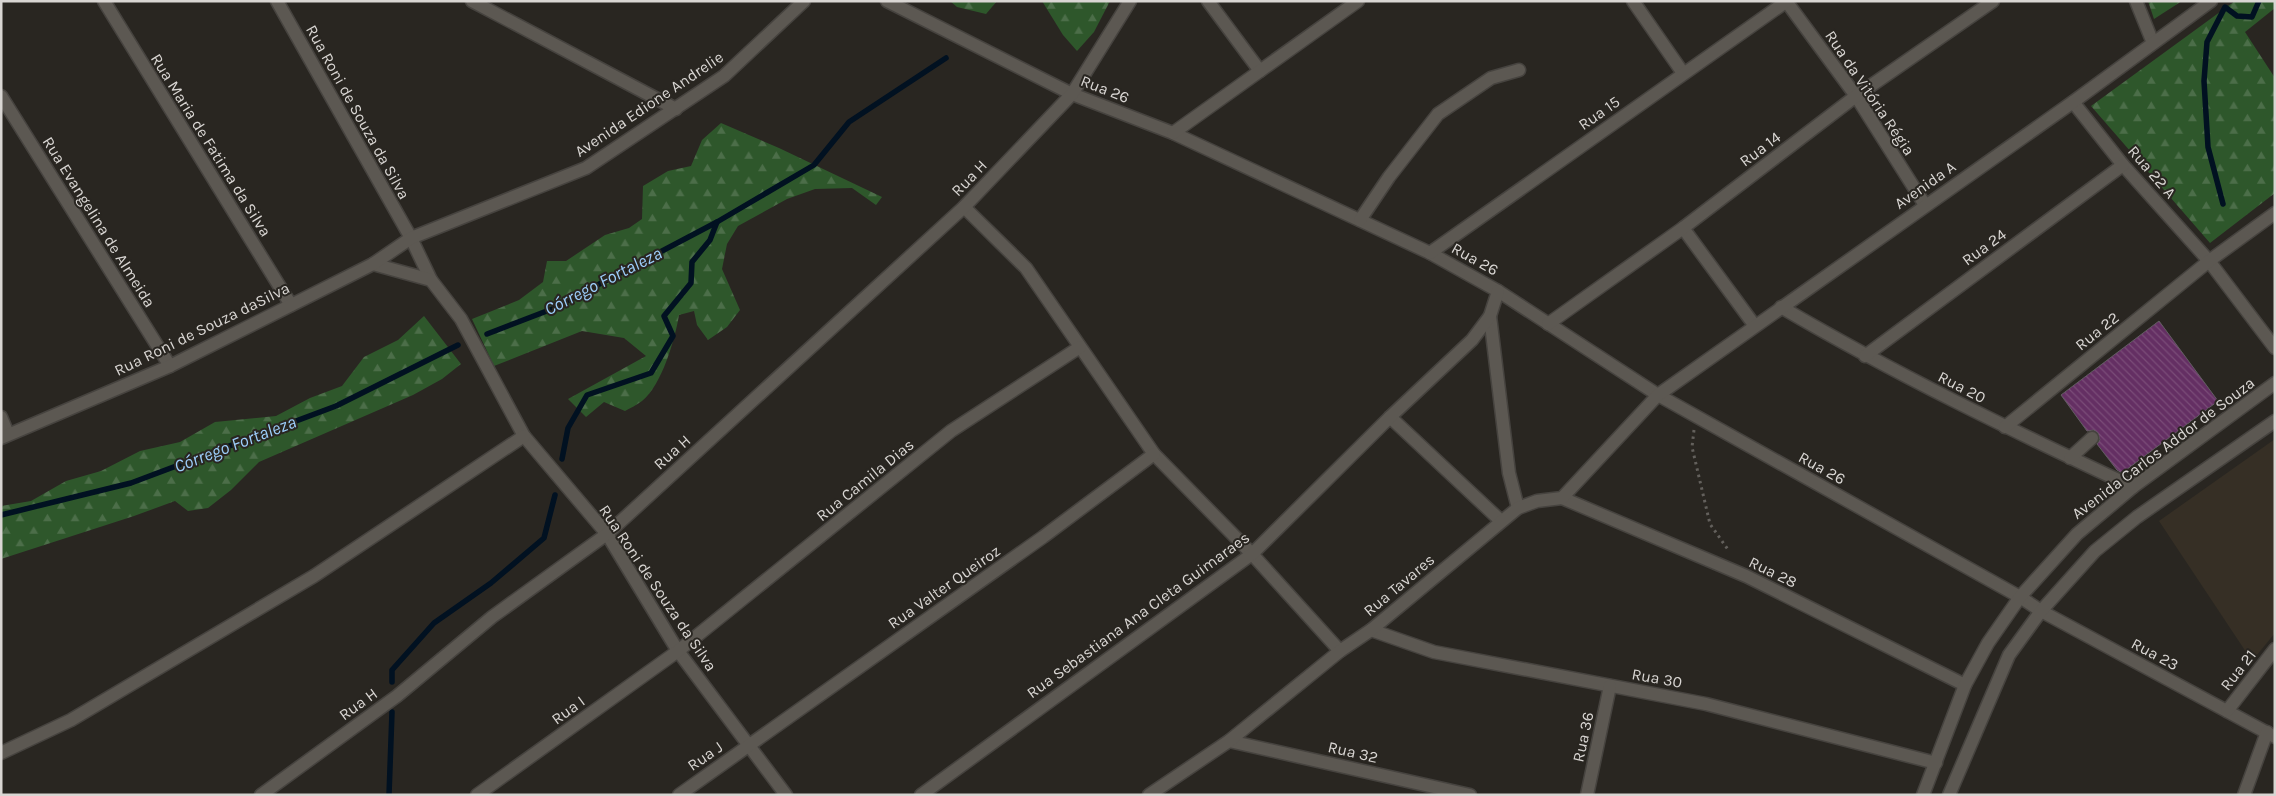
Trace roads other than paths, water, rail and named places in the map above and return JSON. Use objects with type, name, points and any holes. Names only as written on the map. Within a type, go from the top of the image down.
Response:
[{"type":"street","name":"Rua Maria de Fatima da Silva","points":[[104,1],[291,305]]},
{"type":"street","name":"Rua Roni de Souza da Silva","points":[[277,1],[410,238],[431,280],[461,319],[524,436],[607,534],[678,651],[750,744],[786,795]]},
{"type":"street","points":[[472,1],[676,110]]},
{"type":"street","name":"Avenida Edione Andrelie","points":[[410,238],[586,168],[676,110],[724,76],[804,1]]},
{"type":"street","name":"Rua 26","points":[[887,1],[1072,94],[1173,133],[1430,253],[1498,291],[1658,395],[2020,597]]},
{"type":"street","name":"Rua H","points":[[261,795],[397,696],[492,617],[607,534],[964,207],[1072,94],[1130,1]]},
{"type":"street","points":[[1208,1],[1260,72]]},
{"type":"street","points":[[1633,1],[1683,73]]},
{"type":"street","name":"Rua 14","points":[[1548,324],[1683,228],[1856,96],[1993,1]]},
{"type":"street","points":[[2136,1],[2153,43]]},
{"type":"street","name":"Avenida A","points":[[1658,395],[2073,102],[2211,1]]},
{"type":"street","name":"Rua 15","points":[[1430,253],[1786,2]]},
{"type":"street","name":"Rua da Vitória Régia","points":[[1786,2],[1856,96],[1925,205]]},
{"type":"street","points":[[1173,133],[1260,72],[1352,3]]},
{"type":"street","points":[[1360,220],[1389,177],[1438,114],[1491,78],[1519,70]]},
{"type":"street","name":"Rua Evangelina de Almeida","points":[[1,96],[170,366]]},
{"type":"street","name":"Rua 22 A","points":[[2073,102],[2123,165],[2209,261]]},
{"type":"street","name":"Rua 24","points":[[1865,356],[2123,165]]},
{"type":"street","points":[[964,207],[1026,268],[1154,454],[1252,554],[1340,651]]},
{"type":"street","name":"Rua 22","points":[[2005,427],[2209,261],[2275,212]]},
{"type":"street","points":[[1683,228],[1755,326]]},
{"type":"street","name":"Rua Roni de Souza daSilva","points":[[5,436],[170,366],[373,264],[410,238]]},
{"type":"street","points":[[2209,261],[2275,348]]},
{"type":"street","points":[[373,264],[431,280]]},
{"type":"street","name":"Rua Sebastiana Ana Cleta Guimaraes","points":[[921,795],[1252,554],[1390,417],[1472,340],[1490,316],[1498,291]]},
{"type":"street","name":"Rua 20","points":[[1781,307],[1865,356],[2005,427],[2133,487]]},
{"type":"street","points":[[1490,316],[1509,473],[1518,508]]},
{"type":"street","name":"Rua Camila Dias","points":[[678,651],[951,431],[1080,347]]},
{"type":"street","name":"Avenida Carlos Addor de Souza","points":[[1923,795],[1964,685],[1988,643],[2020,597],[2077,534],[2133,487],[2275,383]]},
{"type":"street","points":[[1562,498],[1658,395]]},
{"type":"street","points":[[1,417],[5,436]]},
{"type":"street","points":[[1390,417],[1501,521]]},
{"type":"street","points":[[1949,795],[2009,655],[2040,611],[2095,551],[2137,517],[2275,421]]},
{"type":"street","points":[[1,753],[71,720],[314,576],[524,436]]},
{"type":"street","points":[[2070,458],[2092,438]]},
{"type":"street","name":"Rua Valter Queiroz","points":[[750,744],[1044,537],[1154,454]]},
{"type":"street","name":"Rua Tavares","points":[[1149,795],[1229,741],[1340,651],[1371,630],[1518,508],[1537,501],[1562,498]]},
{"type":"street","name":"Rua 28","points":[[1562,498],[1746,576],[1964,685]]},
{"type":"street","name":"Rua 23","points":[[2020,597],[2040,611],[2271,735]]},
{"type":"street","name":"Rua 30","points":[[1371,630],[1434,652],[1706,704],[1936,763]]},
{"type":"street","name":"Rua 21","points":[[2227,711],[2275,649]]},
{"type":"street","name":"Rua I","points":[[477,795],[678,651]]},
{"type":"street","name":"Rua 36","points":[[1587,795],[1610,686]]},
{"type":"street","points":[[2244,795],[2271,735]]},
{"type":"street","name":"Rua 32","points":[[1229,741],[1470,795]]},
{"type":"street","name":"Rua J","points":[[679,795],[750,744]]},
{"type":"waterway","points":[[2223,204],[2208,147],[2204,81],[2207,42],[2225,7],[2237,16],[2252,17],[2259,1]]},
{"type":"waterway","name":"Córrego Fortaleza","points":[[487,334],[552,309],[717,222],[814,165],[849,122],[946,58]]},
{"type":"waterway","name":"Córrego Fortaleza","points":[[562,459],[568,428],[587,395],[651,373],[673,336],[664,316],[691,283],[692,262],[710,240],[717,222]]},
{"type":"waterway","name":"Córrego Fortaleza","points":[[1,515],[131,483],[336,406],[458,345]]},
{"type":"waterway","name":"Córrego Fortaleza","points":[[392,682],[392,670],[434,623],[491,583],[544,538],[555,495]]},
{"type":"waterway","name":"Córrego Fortaleza","points":[[389,795],[392,712]]}]
